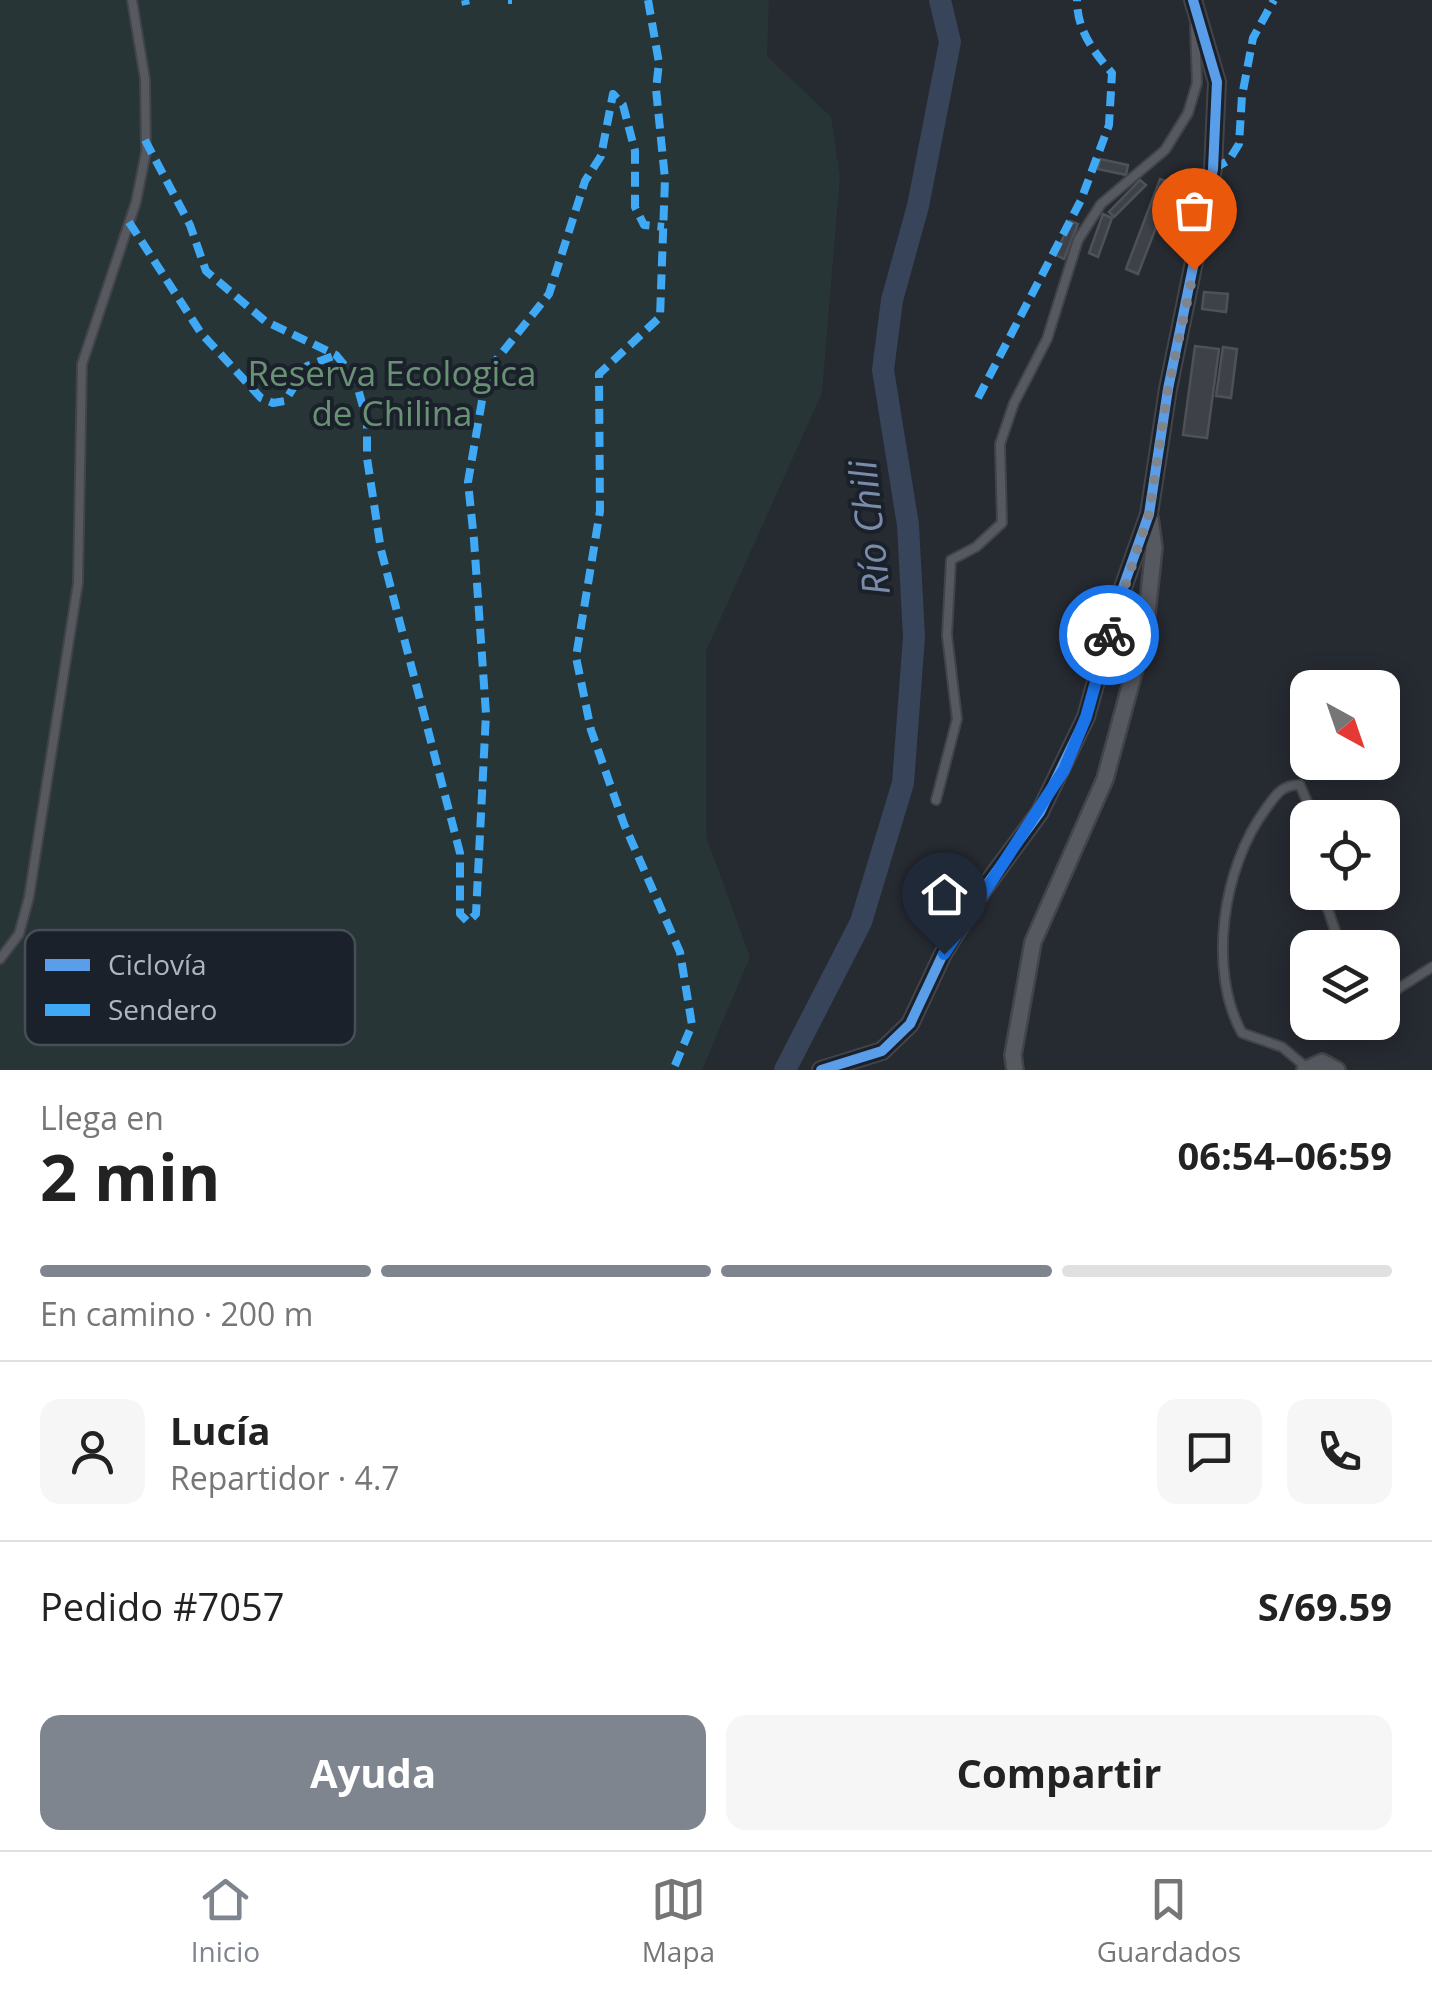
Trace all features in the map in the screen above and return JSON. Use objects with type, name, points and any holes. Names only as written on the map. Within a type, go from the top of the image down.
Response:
[{"type":"street","points":[[821,1070],[882,1051],[910,1024],[944,954],[982,891],[1040,812],[1086,717],[1120,596],[1149,514],[1168,389],[1217,143],[1217,82],[1194,8]]},
{"type":"street","points":[[1015,1070],[1013,1055],[1033,942],[1105,779],[1145,631],[1154,548],[1149,514]]},
{"type":"street","points":[[1306,1068],[1322,1062],[1337,1070]]},
{"type":"lane","points":[[0,959],[26,916],[78,583],[82,364],[136,202],[146,152],[145,79],[132,0]]},
{"type":"lane","points":[[936,800],[958,718],[948,636],[951,560],[976,548],[1002,523],[1000,444],[1014,402],[1046,339],[1078,240],[1101,204],[1165,150],[1188,113],[1197,84],[1194,8]]},
{"type":"lane","points":[[1306,1068],[1282,1048],[1242,1033],[1231,1013],[1225,921],[1234,875],[1252,827],[1278,792],[1289,784],[1300,784],[1307,800]]},
{"type":"lane","points":[[1400,987],[1432,966]]},
{"type":"green space","name":"Reserva Ecologica de Chilina","points":[[0,0],[769,0],[767,56],[831,117],[840,176],[822,393],[706,651],[706,836],[750,957],[702,1070],[0,1070]]},
{"type":"building","points":[[1100,159],[1128,165],[1126,175],[1098,169]]},
{"type":"building","points":[[1160,179],[1173,184],[1138,274],[1126,269]]},
{"type":"building","points":[[1140,180],[1146,185],[1114,217],[1109,212]]},
{"type":"building","points":[[1103,214],[1112,218],[1098,257],[1089,253]]},
{"type":"building","points":[[1070,221],[1078,224],[1064,259],[1056,255]]},
{"type":"building","points":[[1204,292],[1228,294],[1226,312],[1202,309]]},
{"type":"building","points":[[1195,346],[1219,349],[1207,438],[1183,435]]},
{"type":"building","points":[[1223,347],[1237,349],[1231,398],[1216,396]]},
{"type":"waterway","name":"Río Chili","points":[[785,1070],[861,922],[903,783],[914,637],[908,525],[883,370],[892,300],[918,206],[950,42],[940,0]]},
{"type":"marked path","points":[[465,0],[466,5]]},
{"type":"marked path","points":[[648,0],[659,63],[656,89],[665,179],[660,317],[599,374],[600,511],[576,657],[591,730],[624,824],[680,952],[692,1025],[673,1070]]},
{"type":"marked path","points":[[978,398],[1081,200],[1109,125],[1112,73],[1087,40],[1077,0]]},
{"type":"marked path","points":[[1213,169],[1229,160],[1239,144],[1242,96],[1253,38],[1274,0]]},
{"type":"marked path","points":[[145,140],[190,225],[206,271],[265,321],[336,355],[355,378],[367,421],[367,458],[381,550],[460,853],[460,914],[468,922],[476,914],[486,714],[468,482],[484,389],[497,359],[549,294],[585,181],[601,156],[613,94],[623,105],[635,151],[635,207],[644,225],[664,227]]},
{"type":"marked path","points":[[129,222],[201,333],[261,398],[273,403],[285,401],[307,366],[336,355]]},
{"type":"cycle path","points":[[821,1070],[882,1051],[910,1024],[943,954],[982,891],[1040,812],[1086,717],[1120,596],[1149,514],[1168,389],[1213,169],[1217,82],[1193,0]]},
{"type":"way so far","points":[[1109,635],[1149,514],[1160,462],[1168,389],[1194,270]]},
{"type":"route","points":[[944,954],[1064,770],[1086,717],[1109,635]]}]
